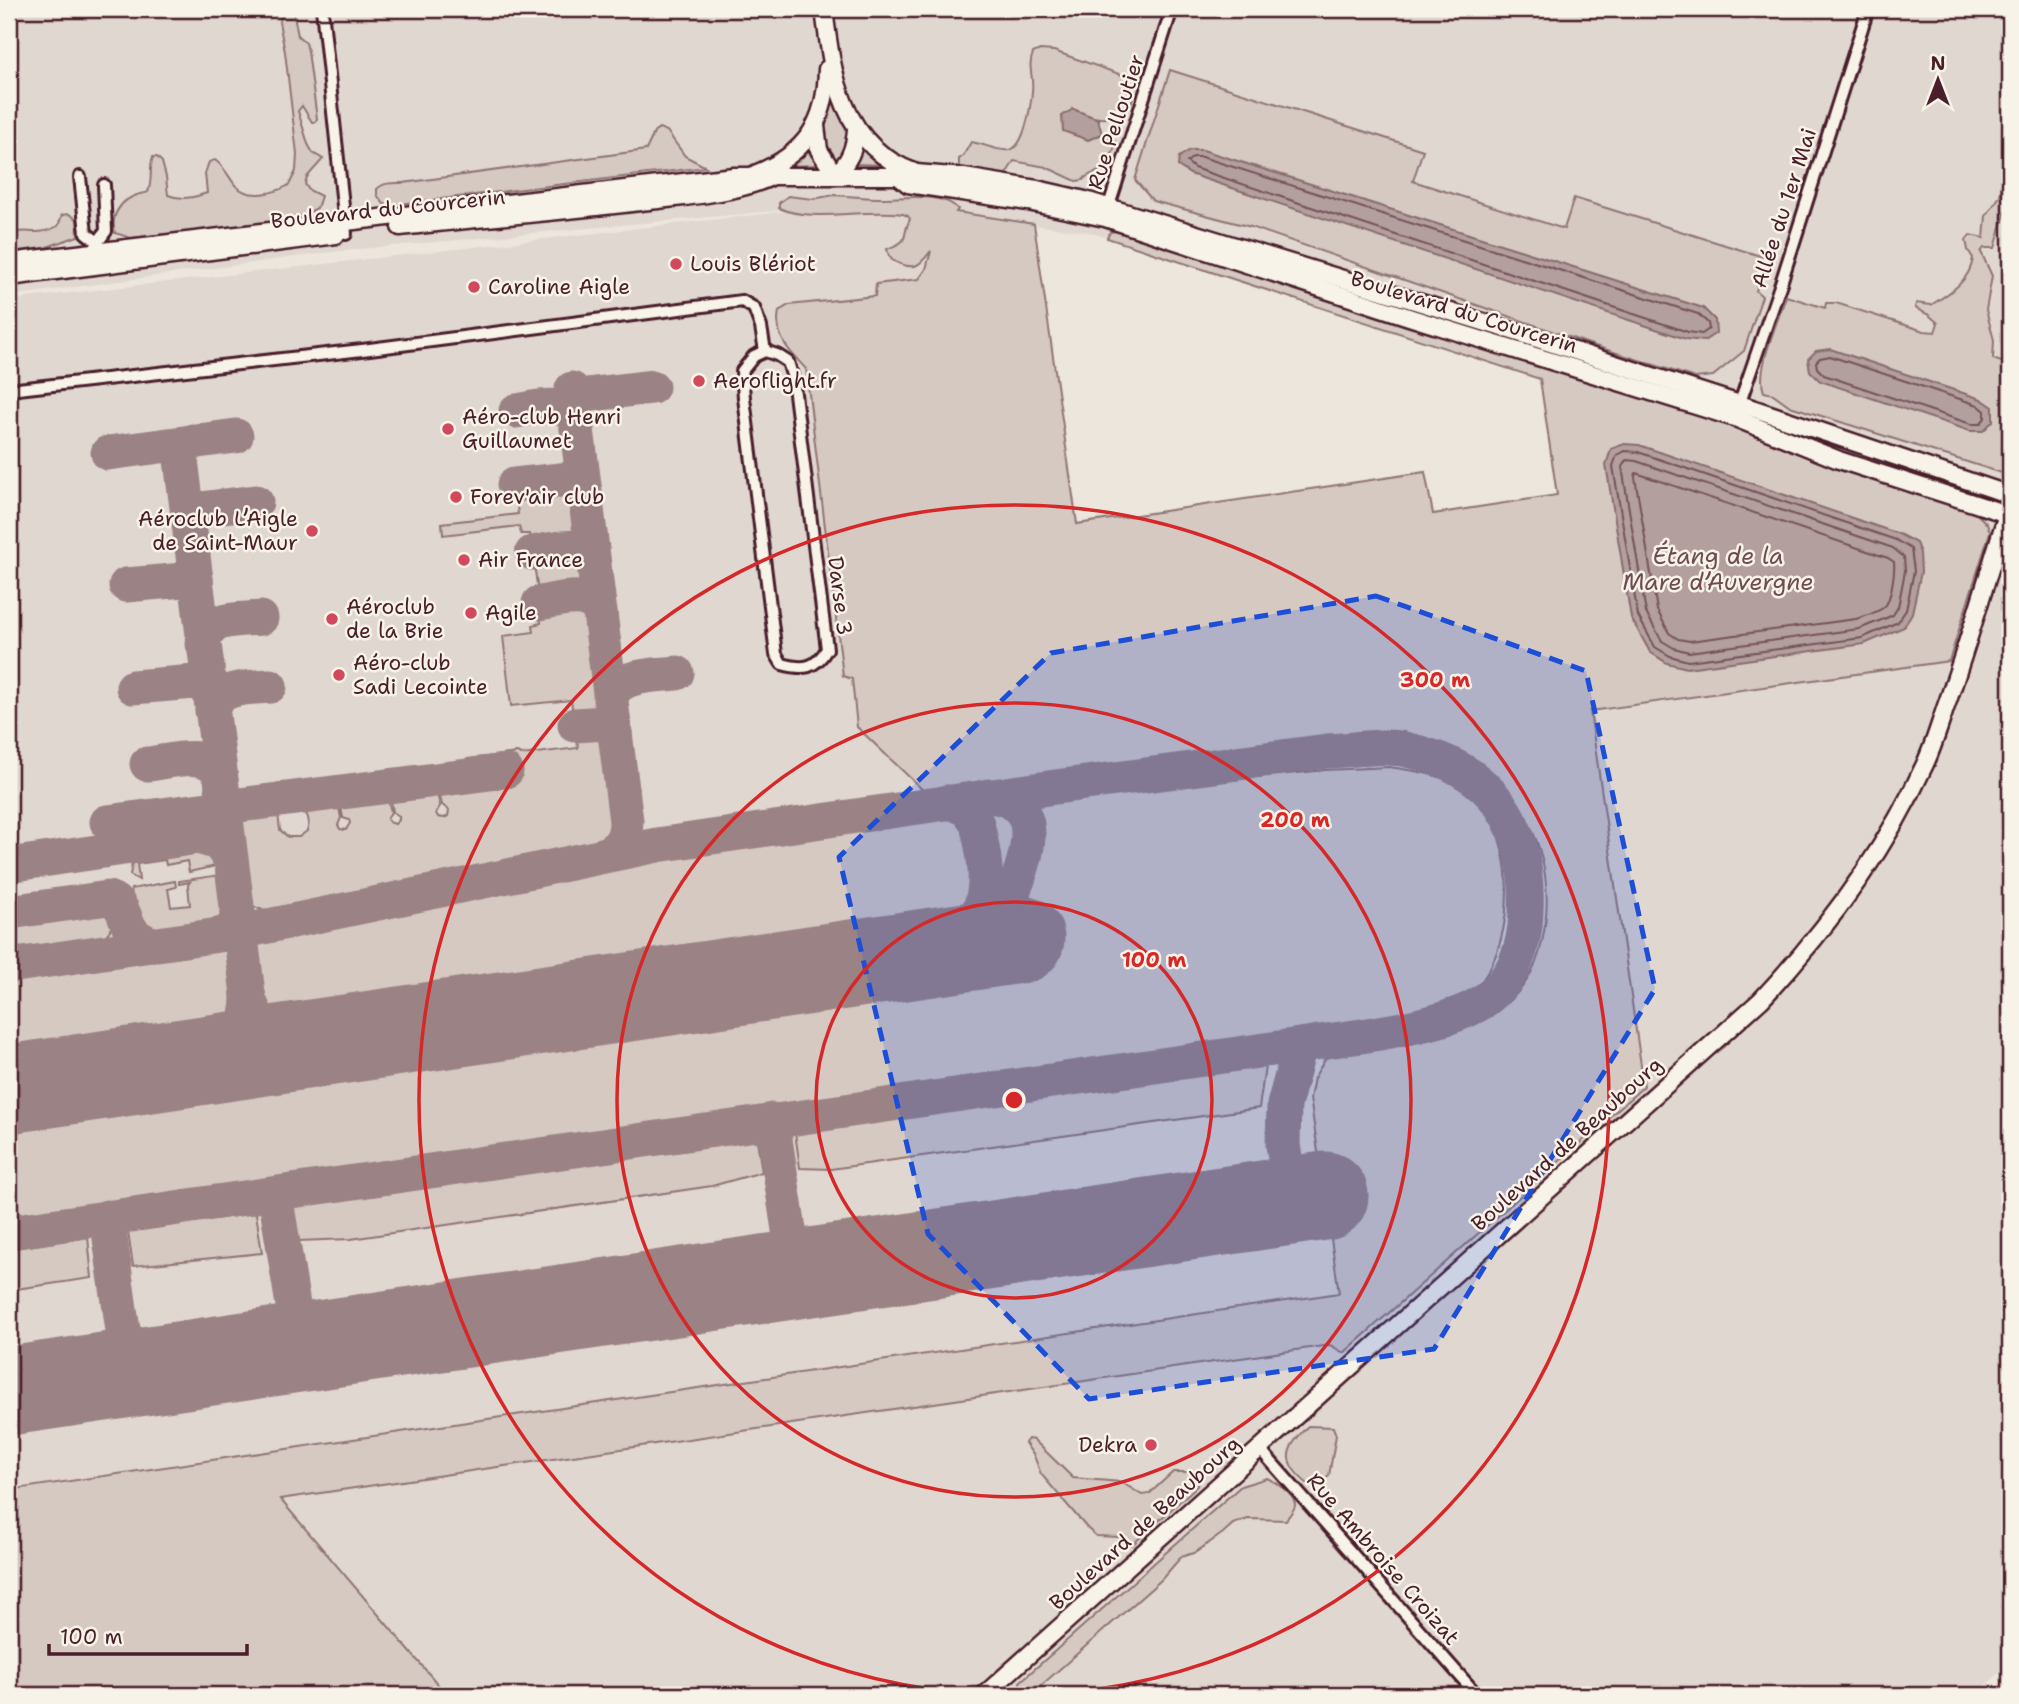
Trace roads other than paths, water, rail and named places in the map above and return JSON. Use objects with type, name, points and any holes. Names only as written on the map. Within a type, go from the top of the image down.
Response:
[{"type":"main road","points":[[824,9],[830,55],[841,100],[856,129],[887,159],[916,173]]},
{"type":"main road","points":[[763,176],[802,145],[816,126],[825,101],[830,55]]},
{"type":"main road","points":[[816,126],[819,150],[835,175],[852,152],[856,129]]},
{"type":"main road","name":"Boulevard du Courcerin","points":[[9,262],[345,228],[540,215],[747,187],[763,176],[898,176],[916,173],[1006,183],[1503,328],[1737,411],[2010,495]]},
{"type":"main road","name":"Boulevard du Courcerin","points":[[898,176],[908,184],[1107,213]]},
{"type":"main road","name":"Boulevard du Courcerin","points":[[9,277],[97,253]]},
{"type":"main road","name":"Boulevard du Courcerin","points":[[1737,411],[1839,460],[2009,511]]},
{"type":"main road","name":"Boulevard de Beaubourg","points":[[984,1695],[1761,1000],[1796,962],[1842,904],[1887,835],[1926,763],[2009,511]]},
{"type":"street","points":[[321,9],[345,228]]},
{"type":"street","name":"Rue Pelloutier","points":[[1107,213],[1172,9]]},
{"type":"street","name":"Allée du 1er Mai","points":[[1737,411],[1781,283],[1868,9]]},
{"type":"street","points":[[80,177],[86,233],[97,253]]},
{"type":"street","points":[[97,253],[106,231],[104,185]]},
{"type":"street","points":[[9,390],[362,350],[742,301],[754,308],[765,351]]},
{"type":"street","name":"Darse 3","points":[[765,351],[788,362],[793,379],[827,649],[819,662],[808,667],[782,664],[776,654],[742,371],[754,356],[765,351]]},
{"type":"street","name":"Rue Ambroise Croizat","points":[[1259,1448],[1477,1695]]},
{"type":"water","points":[[1073,109],[1098,119],[1102,134],[1088,140],[1063,131],[1062,116]]},
{"type":"water","points":[[1190,150],[1203,150],[1703,308],[1715,320],[1716,333],[1704,341],[1686,339],[1190,174],[1178,166],[1179,157]]},
{"type":"water","points":[[1830,349],[1981,399],[1993,407],[1993,421],[1983,431],[1970,431],[1820,381],[1810,371],[1808,359],[1816,351]]},
{"type":"water","name":"Étang de la Mare d’Auvergne","points":[[1624,444],[1639,445],[1899,534],[1916,543],[1920,553],[1921,572],[1912,613],[1904,627],[1864,644],[1687,668],[1667,663],[1650,652],[1631,618],[1606,465],[1611,449]]},
{"type":"place","name":"Louis Blériot","points":[[676,264]]},
{"type":"place","name":"Caroline Aigle","points":[[474,287]]},
{"type":"place","name":"Aeroflight.fr","points":[[699,381]]},
{"type":"place","name":"Aéro-club Henri Guillaumet","points":[[448,429]]},
{"type":"place","name":"Forev'air club","points":[[456,497]]},
{"type":"place","name":"Aéroclub L’Aigle de Saint-Maur","points":[[312,531]]},
{"type":"place","name":"Air France","points":[[464,560]]},
{"type":"place","name":"Agile","points":[[471,613]]},
{"type":"place","name":"Aéroclub de la Brie","points":[[332,619]]},
{"type":"place","name":"Aéro-club Sadi Lecointe","points":[[339,675]]},
{"type":"place","name":"Dekra","points":[[1151,1445]]}]
